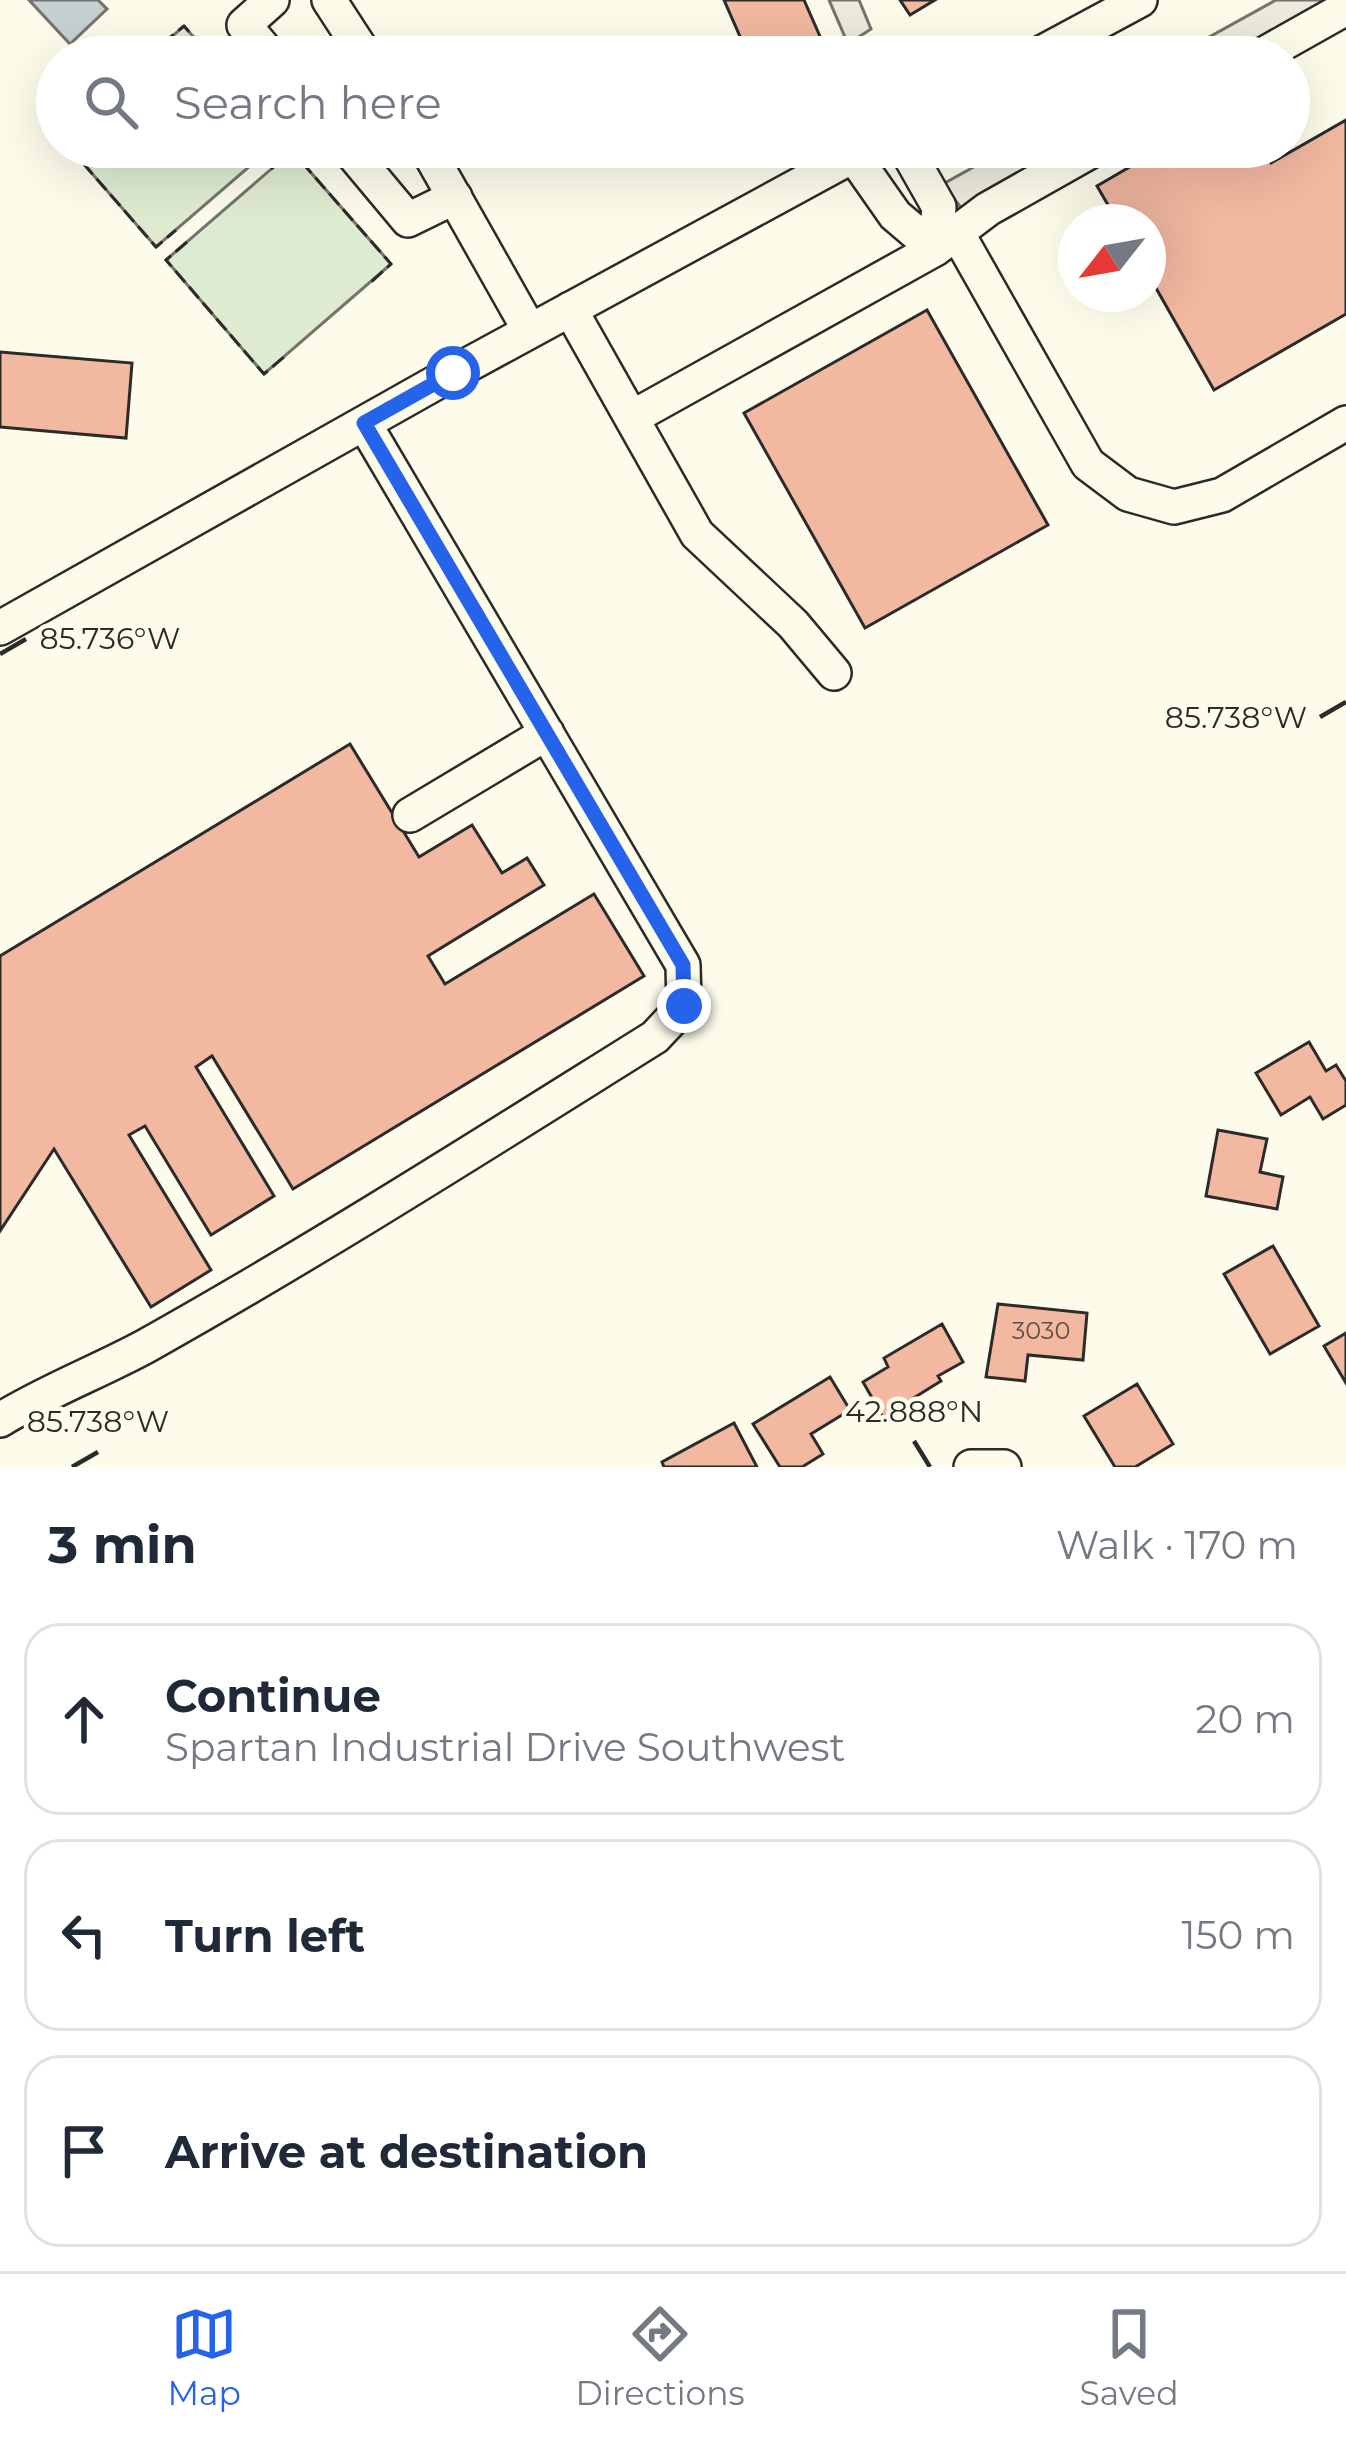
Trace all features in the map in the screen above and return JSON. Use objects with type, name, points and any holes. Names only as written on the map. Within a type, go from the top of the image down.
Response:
[{"type":"street","points":[[253,36],[244,25],[272,0]]},
{"type":"street","points":[[329,0],[352,36]]},
{"type":"street","points":[[1060,36],[1092,11],[1140,0]]},
{"type":"street","points":[[1296,36],[1346,8]]},
{"type":"street","points":[[365,168],[408,220],[455,197]]},
{"type":"street","points":[[438,168],[530,331]]},
{"type":"street","points":[[0,628],[830,168]]},
{"type":"street","points":[[870,168],[895,214],[946,240]]},
{"type":"street","points":[[916,168],[939,207],[946,240],[1088,464],[1128,494],[1174,507],[1222,494],[1346,422]]},
{"type":"street","points":[[632,417],[1064,168]]},
{"type":"street","points":[[570,309],[698,534],[794,624],[834,673]]},
{"type":"street","points":[[0,1420],[142,1348],[368,1216],[655,1037],[684,1006],[683,965],[364,423]]},
{"type":"street","points":[[410,815],[547,733]]},
{"type":"street","points":[[971,1467],[1004,1467]]},
{"type":"green space","points":[[184,26],[193,36],[172,36]]},
{"type":"green space","points":[[87,168],[248,168],[156,247]]},
{"type":"green space","points":[[272,168],[307,168],[391,264],[264,374],[166,260]]},
{"type":"shaded area","points":[[29,0],[98,0],[107,9],[78,36],[63,36]]},
{"type":"shaded area","points":[[829,0],[859,0],[871,29],[860,36],[845,36]]},
{"type":"shaded area","points":[[1276,0],[1346,0],[1299,36],[1211,36]]},
{"type":"shaded area","points":[[972,168],[1045,168],[962,209],[943,184]]},
{"type":"building","points":[[724,0],[804,0],[820,36],[740,36]]},
{"type":"building","points":[[900,0],[935,0],[910,15]]},
{"type":"building","points":[[1346,120],[1346,314],[1214,390],[1166,306],[1166,204],[1108,204],[1097,186],[1128,168],[1310,168],[1310,141]]},
{"type":"building","points":[[927,310],[1048,525],[865,628],[744,413]]},
{"type":"building","points":[[0,352],[132,363],[126,438],[0,427]]},
{"type":"building","points":[[350,744],[419,857],[472,825],[502,873],[527,858],[544,885],[428,956],[445,984],[594,894],[644,976],[293,1189],[212,1056],[196,1067],[274,1196],[211,1235],[145,1126],[129,1135],[211,1270],[151,1307],[54,1149],[0,1231],[0,956]]},
{"type":"building","points":[[1309,1042],[1326,1071],[1336,1065],[1346,1081],[1346,1105],[1323,1119],[1310,1097],[1281,1115],[1256,1073]]},
{"type":"building","points":[[1218,1130],[1267,1139],[1260,1172],[1283,1177],[1277,1209],[1206,1196]]},
{"type":"building","points":[[1273,1246],[1319,1326],[1270,1354],[1224,1274]]},
{"type":"building","points":[[998,1304],[1087,1313],[1083,1360],[1028,1355],[1025,1381],[986,1377]]},
{"type":"building","points":[[942,1324],[963,1362],[883,1417],[863,1382],[888,1367],[884,1358]]},
{"type":"building","points":[[1346,1333],[1346,1383],[1324,1346]]},
{"type":"building","points":[[830,1377],[850,1410],[811,1434],[823,1454],[802,1467],[780,1467],[753,1424]]},
{"type":"building","points":[[1137,1384],[1173,1444],[1135,1467],[1115,1467],[1084,1416]]},
{"type":"building","points":[[734,1423],[757,1467],[664,1467],[662,1462]]},
{"type":"fence","points":[[172,36],[184,26],[193,36]]},
{"type":"fence","points":[[87,168],[156,247],[176,230]]},
{"type":"fence","points":[[307,168],[391,264],[370,283]]},
{"type":"fence","points":[[187,242],[166,260],[264,374],[285,356]]},
{"type":"route","points":[[453,373],[364,423],[683,965],[684,1006]]}]
